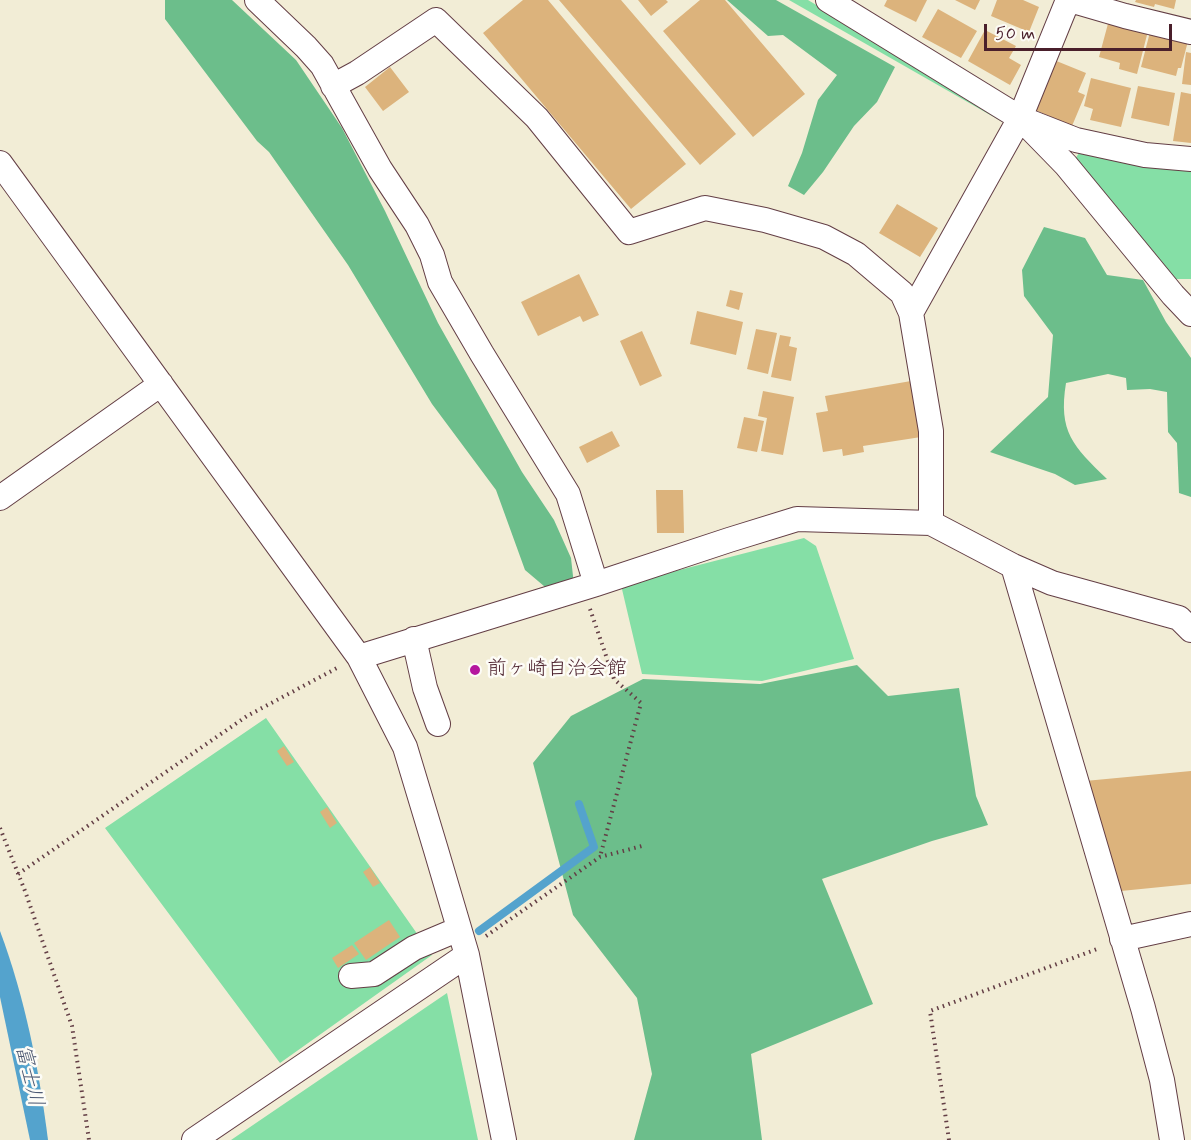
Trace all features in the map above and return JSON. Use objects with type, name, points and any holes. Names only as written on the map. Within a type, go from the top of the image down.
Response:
[{"type":"street","points":[[257,0],[322,65],[380,169],[417,225],[432,255],[440,282],[568,494],[590,586]]},
{"type":"street","points":[[828,0],[1020,118],[1077,140],[1145,155],[1191,159]]},
{"type":"street","points":[[911,313],[1020,118],[1069,0],[1191,32]]},
{"type":"street","points":[[333,86],[357,73],[436,20],[537,118],[629,232],[705,208],[765,220],[824,237],[855,254],[902,293],[911,313],[931,431],[931,523]]},
{"type":"street","points":[[1020,118],[1066,165],[1182,295],[1191,314]]},
{"type":"street","points":[[0,163],[359,657],[405,747],[464,945],[504,1140]]},
{"type":"street","points":[[0,498],[161,384]]},
{"type":"street","points":[[359,657],[797,519],[931,523],[1013,566],[1052,583],[1179,618],[1191,630]]},
{"type":"street","points":[[1013,566],[1159,1070],[1172,1140]]},
{"type":"street","points":[[414,639],[425,687],[438,724]]},
{"type":"street","points":[[1122,939],[1191,924]]},
{"type":"street","points":[[351,976],[374,974],[414,948],[464,945]]},
{"type":"street","points":[[194,1140],[464,945]]},
{"type":"path","points":[[590,586],[615,679],[641,703],[600,857]]},
{"type":"path","points":[[18,874],[247,716],[359,657]]},
{"type":"path","points":[[0,828],[72,1026],[89,1140]]},
{"type":"path","points":[[464,945],[600,857],[642,846]]},
{"type":"path","points":[[949,1140],[930,1011],[1122,939]]},
{"type":"green space","points":[[165,0],[232,0],[296,60],[342,128],[385,211],[438,323],[522,472],[554,520],[571,558],[574,585],[551,592],[525,570],[496,490],[432,404],[348,265],[269,152],[257,141],[165,19]]},
{"type":"green space","points":[[727,0],[776,0],[895,67],[877,102],[854,126],[823,172],[804,195],[788,186],[802,153],[818,100],[837,75],[783,35],[768,36]]},
{"type":"green space","points":[[789,0],[808,0],[1005,118],[1006,124]]},
{"type":"green space","points":[[1081,150],[1191,164],[1191,279],[1171,279],[1075,159]]},
{"type":"green space","points":[[1044,227],[1085,238],[1107,275],[1143,280],[1166,322],[1191,358],[1191,497],[1179,493],[1177,443],[1168,432],[1167,392],[1150,389],[1127,390],[1126,378],[1108,374],[1066,383],[1064,414],[1066,426],[1077,447],[1107,479],[1075,485],[1055,474],[990,452],[1048,397],[1053,335],[1024,296],[1022,270]]},
{"type":"green space","points":[[804,538],[816,546],[854,659],[762,681],[642,674],[621,585]]},
{"type":"green space","points":[[857,665],[888,696],[959,688],[976,796],[988,825],[932,841],[822,879],[873,1004],[751,1054],[762,1140],[634,1140],[652,1074],[637,998],[573,915],[533,763],[571,716],[643,679],[760,684]]},
{"type":"green space","points":[[266,718],[432,955],[280,1063],[105,828]]},
{"type":"green space","points":[[447,993],[478,1140],[231,1140]]},
{"type":"water","name":"富士川","points":[[0,931],[17,982],[30,1034],[48,1140],[30,1140],[0,997]]},
{"type":"building","points":[[523,0],[548,0],[686,164],[631,209],[483,33]]},
{"type":"building","points":[[559,0],[621,0],[736,134],[700,165]]},
{"type":"building","points":[[638,0],[666,0],[668,2],[651,16]]},
{"type":"building","points":[[700,0],[725,0],[805,94],[753,137],[663,31]]},
{"type":"building","points":[[887,0],[927,0],[916,22],[884,6]]},
{"type":"building","points":[[955,0],[980,0],[975,10]]},
{"type":"building","points":[[997,0],[1023,0],[1039,7],[1029,32],[991,16]]},
{"type":"building","points":[[1136,0],[1176,0],[1174,9],[1155,4],[1154,7],[1135,2]]},
{"type":"building","points":[[938,9],[977,31],[961,58],[922,37]]},
{"type":"building","points":[[1109,20],[1148,31],[1137,74],[1119,69],[1120,63],[1099,57]]},
{"type":"building","points":[[985,30],[1016,46],[1009,58],[1021,65],[1010,85],[968,61]]},
{"type":"building","points":[[1150,32],[1188,41],[1181,68],[1178,68],[1176,76],[1141,67]]},
{"type":"building","points":[[1186,52],[1191,53],[1191,85],[1182,84]]},
{"type":"building","points":[[1054,60],[1086,73],[1078,92],[1085,95],[1072,126],[1033,109]]},
{"type":"building","points":[[390,67],[409,92],[383,111],[365,87]]},
{"type":"building","points":[[1091,78],[1131,88],[1121,127],[1090,120],[1093,109],[1084,106]]},
{"type":"building","points":[[1138,86],[1175,93],[1169,126],[1131,118]]},
{"type":"building","points":[[1181,92],[1191,94],[1191,143],[1173,141]]},
{"type":"building","points":[[897,204],[938,228],[920,257],[879,233]]},
{"type":"building","points":[[579,274],[599,315],[583,322],[580,316],[538,336],[521,302]]},
{"type":"building","points":[[730,290],[743,293],[739,310],[726,306]]},
{"type":"building","points":[[697,311],[743,322],[736,355],[690,344]]},
{"type":"building","points":[[756,329],[777,333],[768,374],[747,369]]},
{"type":"building","points":[[642,331],[662,376],[640,386],[620,341]]},
{"type":"building","points":[[780,335],[791,337],[789,346],[797,348],[791,381],[771,377]]},
{"type":"building","points":[[911,381],[921,437],[863,446],[864,452],[843,456],[842,449],[823,452],[816,413],[828,411],[825,396]]},
{"type":"building","points":[[763,391],[794,397],[783,455],[761,451],[767,418],[758,416]]},
{"type":"building","points":[[744,417],[764,421],[757,452],[737,448]]},
{"type":"building","points":[[612,431],[620,446],[587,463],[579,447]]},
{"type":"building","points":[[656,490],[683,490],[684,533],[657,533]]},
{"type":"building","points":[[284,746],[294,762],[287,766],[277,751]]},
{"type":"building","points":[[1191,771],[1191,884],[1111,892],[1085,781]]},
{"type":"building","points":[[327,807],[337,823],[330,828],[320,812]]},
{"type":"building","points":[[370,867],[380,883],[373,887],[363,872]]},
{"type":"building","points":[[389,920],[400,937],[366,960],[354,943]]},
{"type":"building","points":[[352,945],[359,954],[338,968],[332,958]]},
{"type":"waterway","points":[[479,931],[594,847],[579,804]]},
{"type":"place","name":"前ヶ崎自治会館","points":[[475,670]]}]
